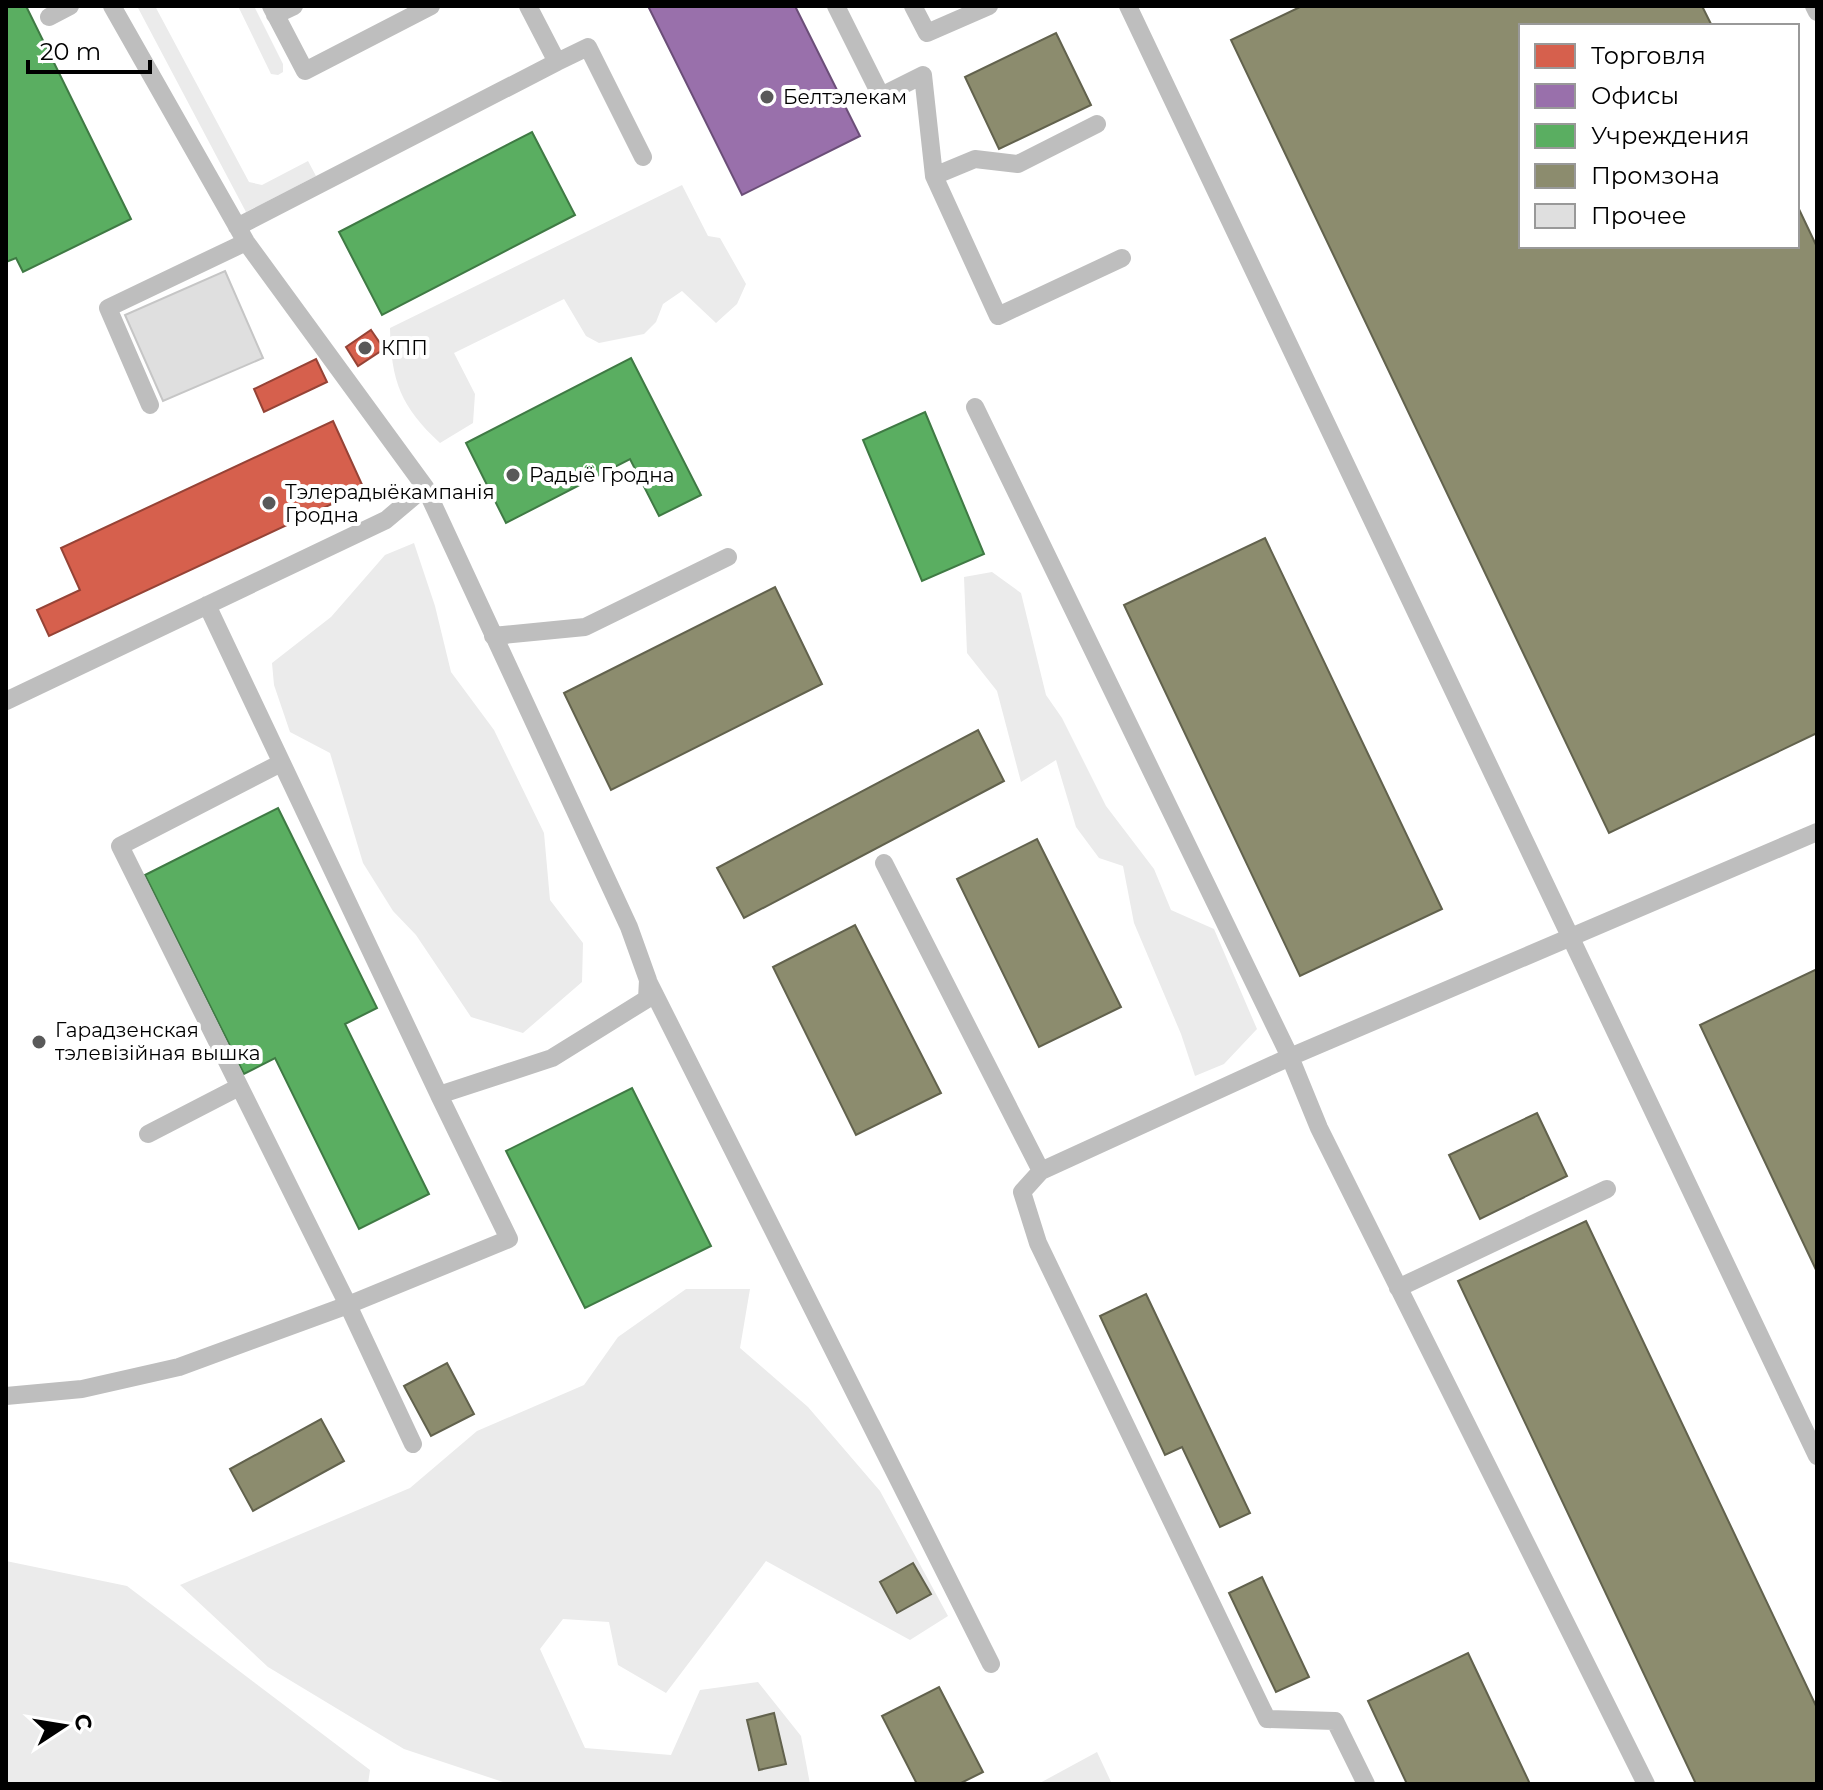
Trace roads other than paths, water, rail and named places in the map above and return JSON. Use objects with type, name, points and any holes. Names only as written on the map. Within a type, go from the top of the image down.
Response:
[{"type":"lane","points":[[49,17],[70,6]]},
{"type":"lane","points":[[112,6],[242,234],[425,487],[629,927],[648,980],[991,1664]]},
{"type":"lane","points":[[294,6],[273,11],[305,71],[431,6]]},
{"type":"lane","points":[[528,6],[557,62]]},
{"type":"lane","points":[[836,6],[881,96],[923,75],[934,176],[998,316],[1122,258]]},
{"type":"lane","points":[[913,6],[927,33],[989,6]]},
{"type":"lane","points":[[1128,6],[1817,1456]]},
{"type":"lane","points":[[1814,6],[1817,12]]},
{"type":"lane","points":[[150,405],[108,308],[557,62],[588,47],[643,157]]},
{"type":"lane","points":[[934,176],[975,159],[1018,164],[1097,124]]},
{"type":"lane","points":[[975,407],[1290,1057],[1319,1128],[1646,1784]]},
{"type":"lane","points":[[6,701],[386,520],[425,487]]},
{"type":"lane","points":[[493,636],[585,627],[728,557]]},
{"type":"lane","points":[[6,1396],[82,1389],[179,1367],[348,1305],[509,1239],[207,605]]},
{"type":"lane","points":[[281,763],[120,846],[348,1305],[413,1444]]},
{"type":"lane","points":[[1366,1784],[1335,1721],[1267,1719],[1038,1243],[1022,1192],[1041,1171],[1290,1057],[1817,832]]},
{"type":"lane","points":[[884,863],[1041,1171]]},
{"type":"lane","points":[[439,1095],[552,1058],[647,999],[648,980]]},
{"type":"lane","points":[[148,1134],[239,1087]]},
{"type":"lane","points":[[1398,1288],[1607,1189]]},
{"type":"place","name":"Белтэлекам","points":[[767,97]]},
{"type":"place","name":"КПП","points":[[365,348]]},
{"type":"place","name":"Радыё Гродна","points":[[513,475]]},
{"type":"place","name":"Тэлерадыёкампанія Гродна","points":[[269,503]]},
{"type":"place","name":"Гарадзенская тэлевізійная вышка","points":[[39,1042]]}]
